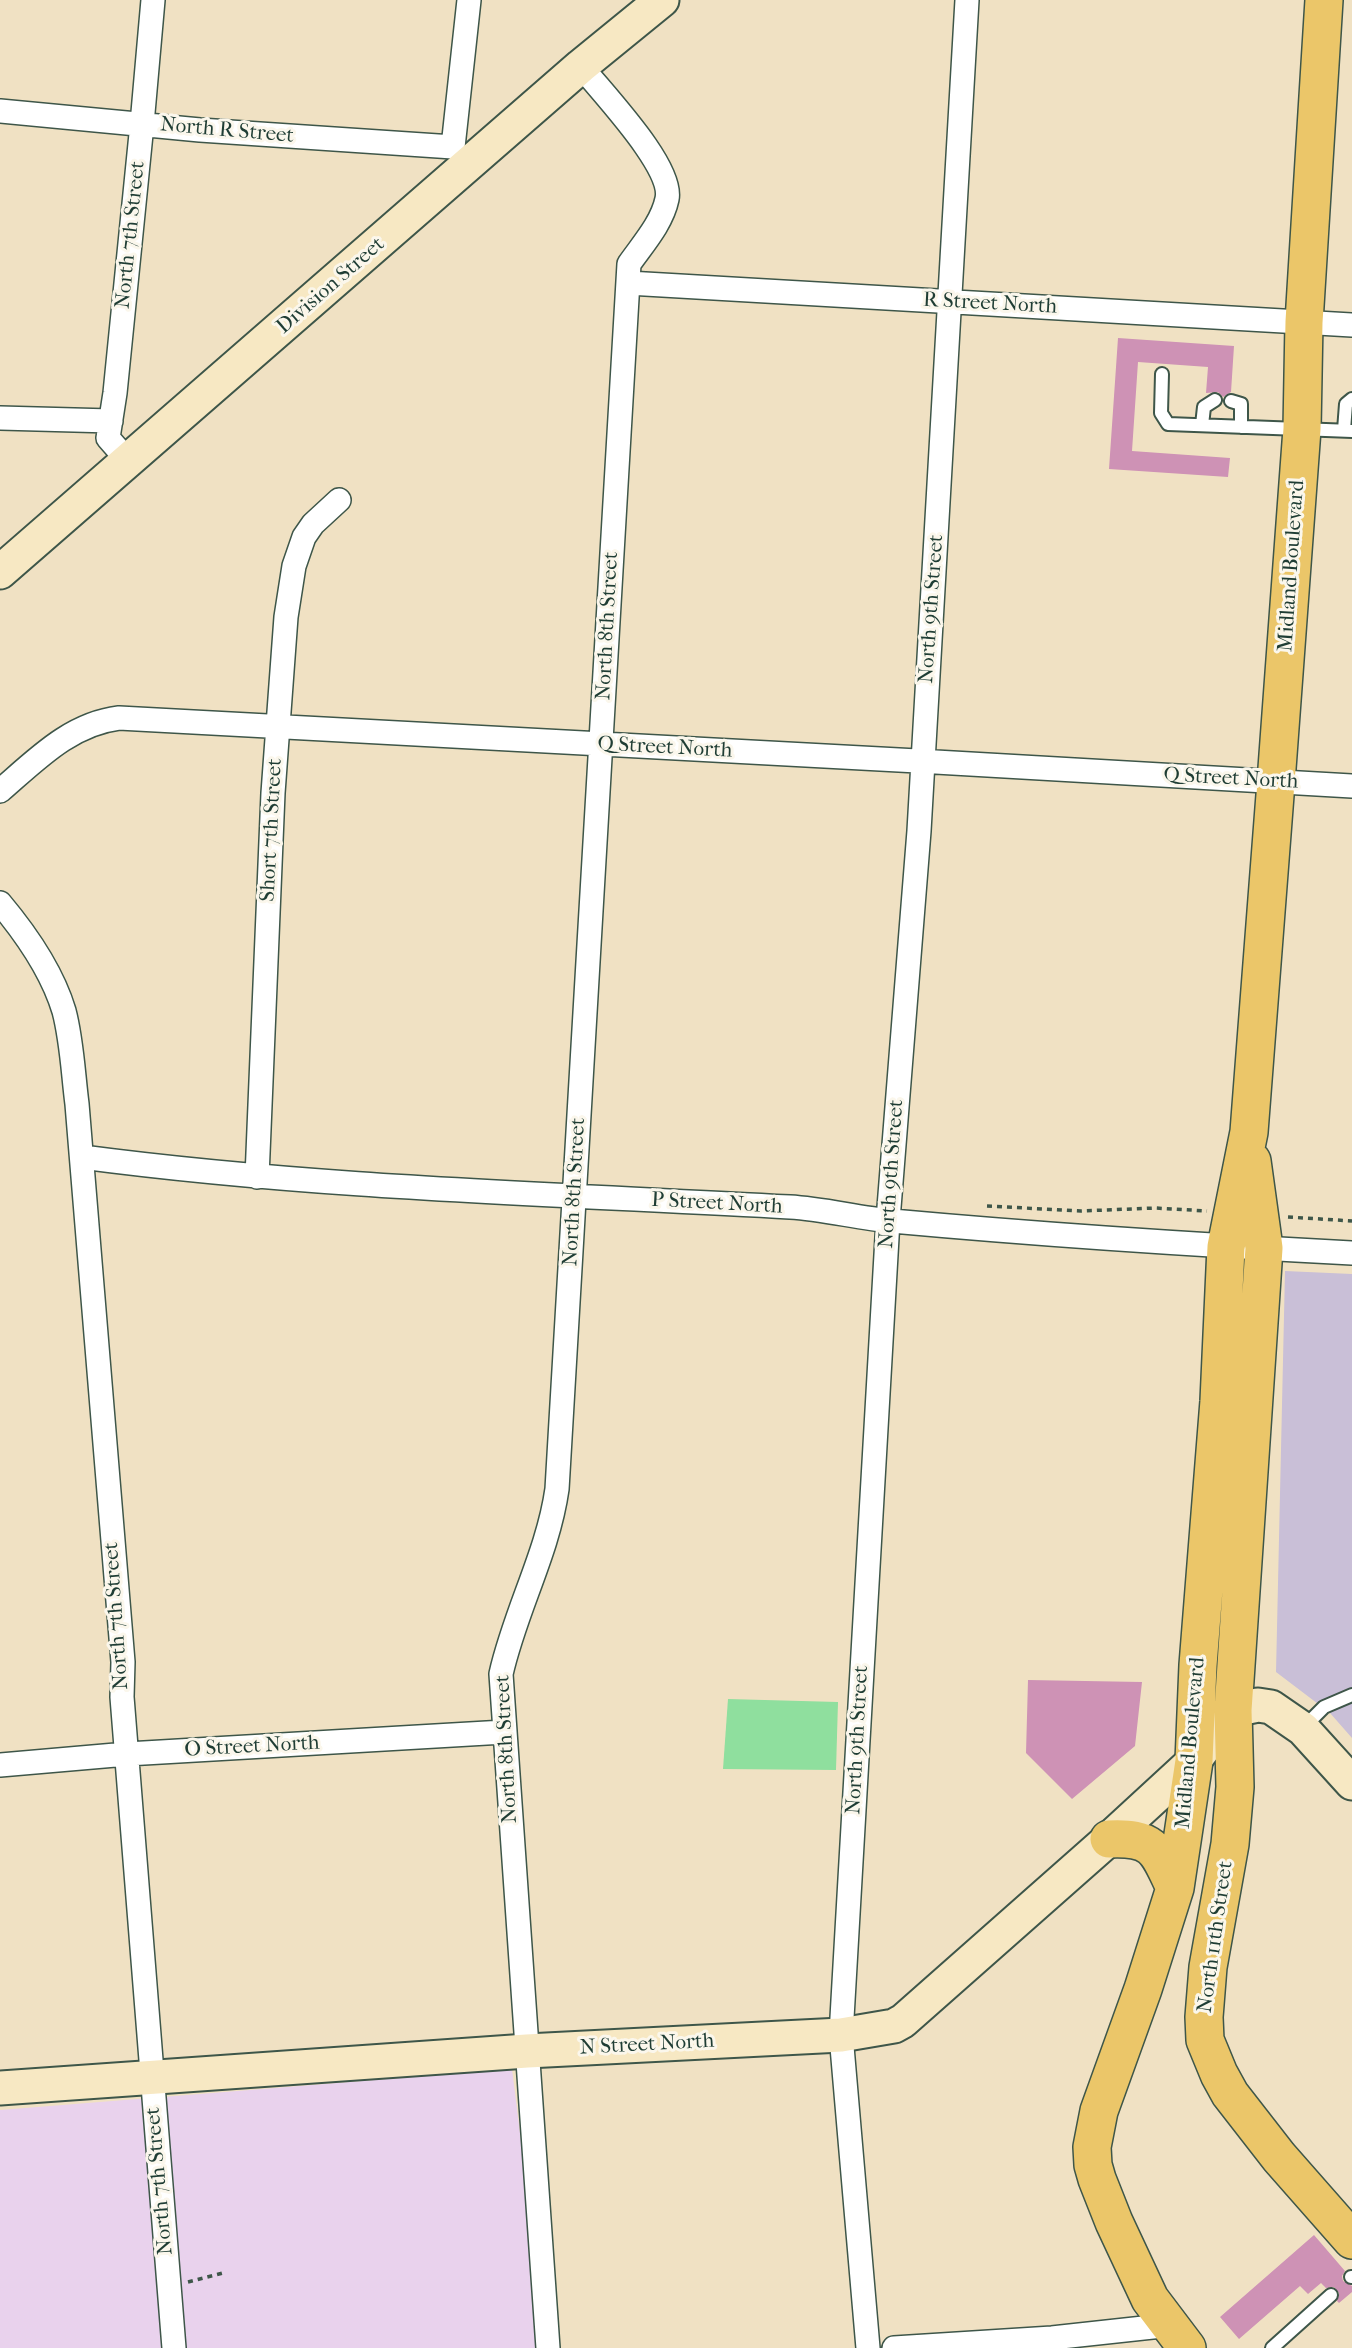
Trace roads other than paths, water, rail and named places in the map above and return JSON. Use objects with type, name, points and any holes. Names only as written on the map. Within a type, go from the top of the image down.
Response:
[{"type":"main road","name":"Midland Boulevard","points":[[1179,2336],[1150,2300],[1114,2222],[1093,2165],[1092,2147],[1099,2111],[1143,1989],[1175,1888],[1194,1761],[1198,1665],[1219,1401],[1226,1247],[1249,1132],[1276,782],[1301,429],[1304,322],[1324,0]]},
{"type":"main road","name":"Midland Boulevard","points":[[1233,1710],[1264,1248],[1249,1132]]},
{"type":"main road","name":"North 11th Street","points":[[1233,1710],[1236,1787],[1230,1844],[1208,1967],[1205,2040],[1230,2094],[1279,2157],[1352,2240]]},
{"type":"main road","points":[[1109,1839],[1133,1838],[1147,1843],[1166,1867],[1175,1888]]},
{"type":"street","name":"North 7th Street","points":[[129,462],[108,438],[153,0]]},
{"type":"street","points":[[462,156],[469,0]]},
{"type":"street","name":"Division Street","points":[[0,572],[129,462],[462,156],[581,66],[662,0]]},
{"type":"street","name":"North 9th Street","points":[[868,2348],[841,2035],[888,1220],[919,831],[967,0]]},
{"type":"street","name":"North 8th Street","points":[[548,2348],[501,1674],[507,1647],[553,1517],[557,1489],[629,264],[662,216],[668,189],[663,173],[650,152],[581,66]]},
{"type":"street","name":"North R Street","points":[[0,111],[462,156]]},
{"type":"street","name":"R Street North","points":[[628,282],[1352,325]]},
{"type":"street","points":[[0,418],[111,421]]},
{"type":"street","name":"Short 7th Street","points":[[257,1177],[278,726],[286,617],[294,566],[304,537],[313,524],[339,500]]},
{"type":"street","name":"Q Street North","points":[[0,791],[71,733],[109,720],[278,726],[1352,786]]},
{"type":"street","name":"North 7th Street","points":[[0,903],[50,975],[70,1039],[123,1662],[122,1697],[174,2348]]},
{"type":"street","name":"P Street North","points":[[82,1157],[257,1177],[471,1192],[796,1208],[888,1220],[1226,1247],[1352,1253]]},
{"type":"street","points":[[1233,1710],[1258,1705],[1271,1707],[1303,1728],[1352,1783]]},
{"type":"street","name":"N Street North","points":[[0,2088],[527,2051],[841,2035],[894,2026],[1109,1839],[1194,1761],[1233,1710]]},
{"type":"street","name":"O Street North","points":[[0,1765],[127,1754],[503,1732]]},
{"type":"street","points":[[894,2348],[1052,2337],[1179,2336]]},
{"type":"lane","points":[[1162,374],[1161,413],[1168,424],[1348,431],[1346,404],[1352,399]]},
{"type":"lane","points":[[1202,425],[1211,405]]},
{"type":"lane","points":[[1234,407],[1241,427]]},
{"type":"lane","points":[[1303,1728],[1324,1707],[1352,1695]]},
{"type":"lane","points":[[1272,2348],[1331,2295]]}]
